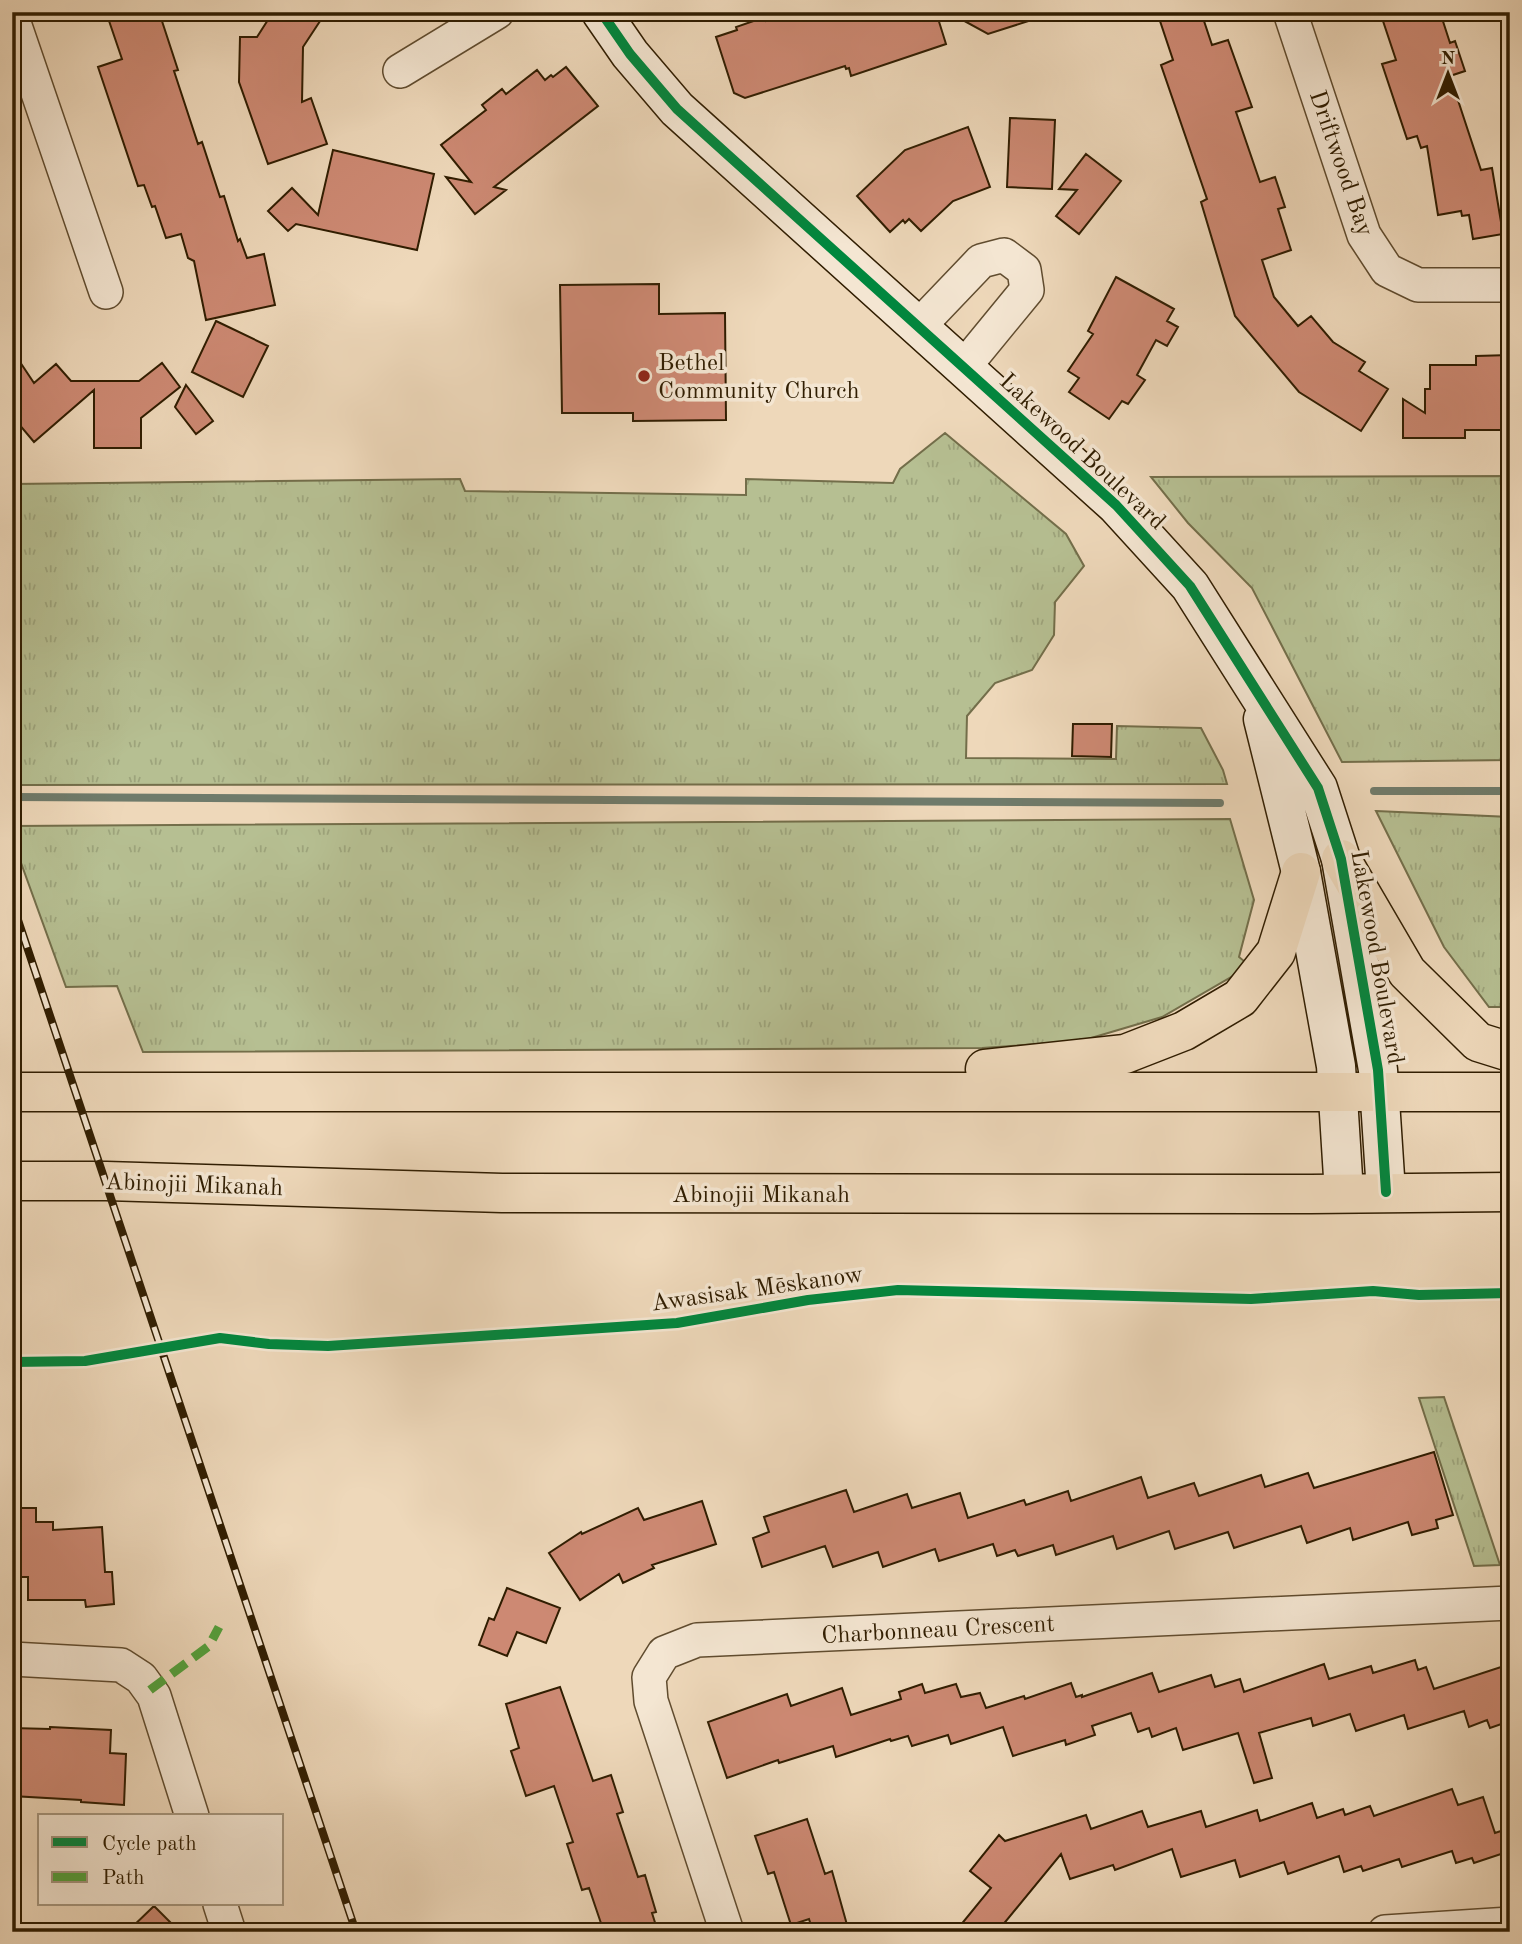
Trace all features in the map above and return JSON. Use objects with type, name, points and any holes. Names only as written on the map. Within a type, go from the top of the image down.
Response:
[{"type":"main road","points":[[1341,859],[1408,972],[1478,1042],[1510,1052]]},
{"type":"main road","points":[[793,1091],[1125,1054],[1184,1031],[1240,998],[1276,952],[1301,872]]},
{"type":"main road","points":[[12,1092],[1510,1092]]},
{"type":"main road","name":"Abinojii Mikanah","points":[[12,1181],[134,1182],[502,1194],[1510,1192]]},
{"type":"street","points":[[400,71],[496,12]]},
{"type":"street","name":"Lakewood Boulevard","points":[[601,12],[630,54],[677,109],[1116,505],[1190,586],[1254,683],[1318,788],[1341,859],[1378,1070],[1386,1192]]},
{"type":"street","name":"Driftwood Bay","points":[[1290,12],[1364,235],[1387,270],[1418,285],[1510,285]]},
{"type":"street","points":[[12,17],[106,292]]},
{"type":"street","points":[[918,327],[981,261],[1004,255],[1024,270],[1027,290],[963,368]]},
{"type":"street","name":"Lakewood Boulevard","points":[[1254,683],[1301,872],[1336,1066],[1344,1192]]},
{"type":"street","name":"Charbonneau Crescent","points":[[727,1932],[650,1701],[649,1677],[664,1653],[697,1640],[1510,1603]]},
{"type":"street","points":[[12,1659],[121,1665],[141,1678],[153,1696],[191,1814]]},
{"type":"street","points":[[221,1906],[229,1932]]},
{"type":"street","points":[[1385,1932],[1510,1924]]},
{"type":"green space","points":[[945,433],[1066,534],[1084,566],[1055,602],[1054,635],[1032,670],[995,683],[967,716],[966,758],[1116,759],[1117,726],[1201,728],[1223,770],[1227,784],[12,785],[12,484],[460,479],[465,491],[746,495],[746,479],[893,483],[900,469]]},
{"type":"green space","points":[[1510,476],[1510,760],[1342,762],[1252,588],[1188,523],[1151,477]]},
{"type":"green space","points":[[1376,811],[1510,817],[1510,1007],[1489,1007],[1444,947]]},
{"type":"green space","points":[[1230,819],[1254,900],[1239,957],[1250,966],[1162,1017],[1081,1041],[982,1048],[143,1052],[117,986],[66,987],[12,838],[12,826]]},
{"type":"green space","points":[[1444,1397],[1500,1565],[1474,1566],[1419,1398]]},
{"type":"building","points":[[106,12],[159,12],[178,70],[174,71],[198,144],[202,142],[220,197],[224,196],[238,241],[240,239],[247,258],[264,254],[275,305],[206,320],[194,261],[188,258],[181,234],[166,238],[155,206],[152,207],[144,185],[138,186],[98,67],[122,59]]},
{"type":"building","points":[[273,12],[326,12],[303,47],[302,102],[311,98],[327,144],[268,164],[239,82],[240,37],[257,37]]},
{"type":"building","points":[[791,12],[936,12],[946,44],[851,76],[849,68],[846,69],[845,66],[745,98],[734,93],[716,37],[765,17],[766,21]]},
{"type":"building","points":[[948,12],[1040,12],[1041,17],[988,34]]},
{"type":"building","points":[[1157,12],[1201,12],[1212,45],[1228,40],[1252,107],[1236,112],[1260,182],[1275,177],[1285,207],[1278,209],[1291,250],[1262,260],[1274,297],[1298,326],[1311,316],[1333,342],[1365,362],[1359,371],[1388,389],[1361,431],[1299,392],[1235,316],[1201,202],[1207,199],[1161,65],[1173,60]]},
{"type":"building","points":[[1380,12],[1440,12],[1450,43],[1455,41],[1465,71],[1450,76],[1481,170],[1492,168],[1503,234],[1473,239],[1469,215],[1462,216],[1461,211],[1438,215],[1427,146],[1421,148],[1417,136],[1407,139],[1382,64],[1396,60]]},
{"type":"building","points":[[566,67],[598,106],[494,187],[506,190],[475,214],[446,177],[471,182],[441,145],[486,110],[482,105],[502,89],[506,94],[537,70],[545,80]]},
{"type":"building","points":[[1010,118],[1055,120],[1052,189],[1007,187]]},
{"type":"building","points":[[968,127],[990,187],[953,201],[921,231],[909,219],[905,223],[903,220],[890,232],[857,196],[905,150]]},
{"type":"building","points":[[333,150],[434,174],[417,250],[296,224],[288,231],[268,211],[292,188],[318,215]]},
{"type":"building","points":[[1086,154],[1121,181],[1079,234],[1056,216],[1077,190],[1059,189]]},
{"type":"building","points":[[1116,277],[1174,309],[1167,321],[1178,327],[1167,346],[1156,340],[1137,375],[1145,380],[1128,404],[1122,401],[1109,419],[1069,392],[1079,378],[1068,371],[1093,334],[1088,331]]},
{"type":"building","name":"Bethel Community Church","points":[[659,284],[659,314],[725,313],[726,420],[633,421],[633,413],[562,413],[560,285]]},
{"type":"building","points":[[216,321],[268,346],[243,397],[192,372]]},
{"type":"building","points":[[12,350],[34,383],[56,364],[71,381],[139,381],[162,363],[180,387],[141,418],[141,448],[94,448],[94,390],[34,442],[12,416]]},
{"type":"building","points":[[1510,355],[1510,430],[1465,430],[1465,438],[1403,438],[1403,399],[1425,413],[1425,389],[1430,389],[1430,365],[1476,365],[1476,356]]},
{"type":"building","points":[[186,385],[213,421],[196,434],[175,407]]},
{"type":"building","points":[[1073,724],[1112,724],[1111,757],[1072,756]]},
{"type":"building","points":[[1434,1452],[1453,1515],[1436,1520],[1438,1528],[1412,1535],[1408,1522],[1353,1540],[1350,1528],[1307,1543],[1301,1526],[1234,1548],[1228,1532],[1175,1549],[1169,1531],[1117,1549],[1113,1536],[1056,1555],[1053,1545],[1018,1556],[1015,1550],[997,1556],[993,1544],[939,1561],[935,1549],[883,1567],[878,1552],[833,1567],[825,1546],[762,1567],[753,1538],[769,1532],[764,1517],[846,1490],[854,1512],[907,1494],[912,1508],[960,1493],[968,1518],[1024,1500],[1026,1505],[1068,1491],[1071,1501],[1141,1477],[1148,1498],[1194,1483],[1199,1496],[1261,1475],[1265,1487],[1308,1473],[1314,1488]]},
{"type":"building","points":[[702,1501],[716,1544],[652,1565],[654,1568],[623,1583],[619,1574],[580,1600],[549,1553],[581,1532],[582,1534],[638,1508],[644,1520]]},
{"type":"building","points":[[12,1508],[36,1508],[36,1522],[53,1522],[53,1530],[102,1527],[105,1572],[112,1572],[114,1604],[86,1607],[85,1600],[28,1600],[28,1577],[12,1577]]},
{"type":"building","points":[[507,1588],[560,1608],[546,1643],[517,1632],[507,1656],[479,1645],[489,1618],[494,1620]]},
{"type":"building","points":[[1415,1660],[1418,1670],[1426,1667],[1434,1689],[1501,1667],[1510,1692],[1510,1721],[1490,1728],[1487,1720],[1469,1727],[1464,1711],[1408,1729],[1404,1715],[1356,1731],[1350,1714],[1313,1726],[1311,1718],[1259,1733],[1272,1778],[1254,1783],[1238,1733],[1183,1750],[1176,1728],[1152,1737],[1149,1728],[1138,1732],[1131,1713],[1092,1726],[1095,1735],[1066,1745],[1065,1740],[1013,1756],[1003,1727],[951,1744],[948,1735],[912,1746],[908,1736],[891,1741],[890,1739],[836,1757],[833,1746],[779,1763],[778,1760],[727,1778],[708,1722],[787,1694],[791,1706],[842,1688],[851,1715],[901,1699],[899,1692],[922,1684],[925,1693],[956,1684],[961,1697],[980,1693],[986,1708],[1024,1696],[1025,1699],[1071,1683],[1076,1697],[1082,1697],[1152,1673],[1159,1692],[1211,1675],[1215,1687],[1240,1679],[1244,1692],[1324,1664],[1329,1679],[1371,1666],[1373,1673]]},
{"type":"building","points":[[560,1687],[593,1781],[611,1775],[623,1812],[617,1814],[638,1877],[645,1875],[656,1912],[652,1913],[658,1932],[604,1932],[589,1888],[582,1890],[567,1844],[573,1842],[554,1786],[526,1796],[511,1751],[519,1748],[506,1704]]},
{"type":"building","points":[[12,1728],[111,1730],[110,1753],[126,1754],[124,1805],[12,1796]]},
{"type":"building","points":[[1452,1789],[1458,1805],[1483,1797],[1495,1833],[1510,1828],[1510,1851],[1474,1863],[1472,1858],[1456,1863],[1452,1851],[1402,1867],[1399,1859],[1363,1871],[1361,1866],[1344,1872],[1339,1856],[1288,1874],[1284,1862],[1240,1877],[1235,1860],[1181,1877],[1172,1849],[1115,1870],[1113,1865],[1070,1879],[1061,1854],[997,1932],[955,1932],[991,1888],[970,1871],[999,1835],[1005,1841],[1086,1815],[1091,1829],[1142,1811],[1148,1827],[1201,1811],[1206,1827],[1257,1810],[1260,1821],[1312,1803],[1317,1818],[1343,1809],[1345,1815],[1370,1806],[1374,1816]]},
{"type":"building","points":[[807,1819],[825,1874],[832,1871],[849,1932],[813,1932],[809,1919],[791,1925],[774,1872],[768,1874],[755,1836]]},
{"type":"building","points":[[154,1906],[180,1932],[127,1932]]},
{"type":"waterway","points":[[1374,791],[1510,791]]},
{"type":"waterway","points":[[12,797],[1220,803]]},
{"type":"railway","points":[[12,902],[356,1932]]},
{"type":"marked path","points":[[150,1690],[209,1646],[219,1627]]},
{"type":"cycle path","points":[[601,12],[630,54],[677,109],[1116,505],[1190,586],[1318,788],[1341,859],[1378,1070],[1386,1192]]},
{"type":"cycle path","name":"Awasisak Mēskanow","points":[[12,1362],[85,1361],[220,1338],[269,1344],[328,1346],[677,1323],[808,1300],[898,1290],[1251,1299],[1373,1291],[1419,1295],[1510,1293]]},
{"type":"place","name":"Bethel Community Church","points":[[644,376]]}]
